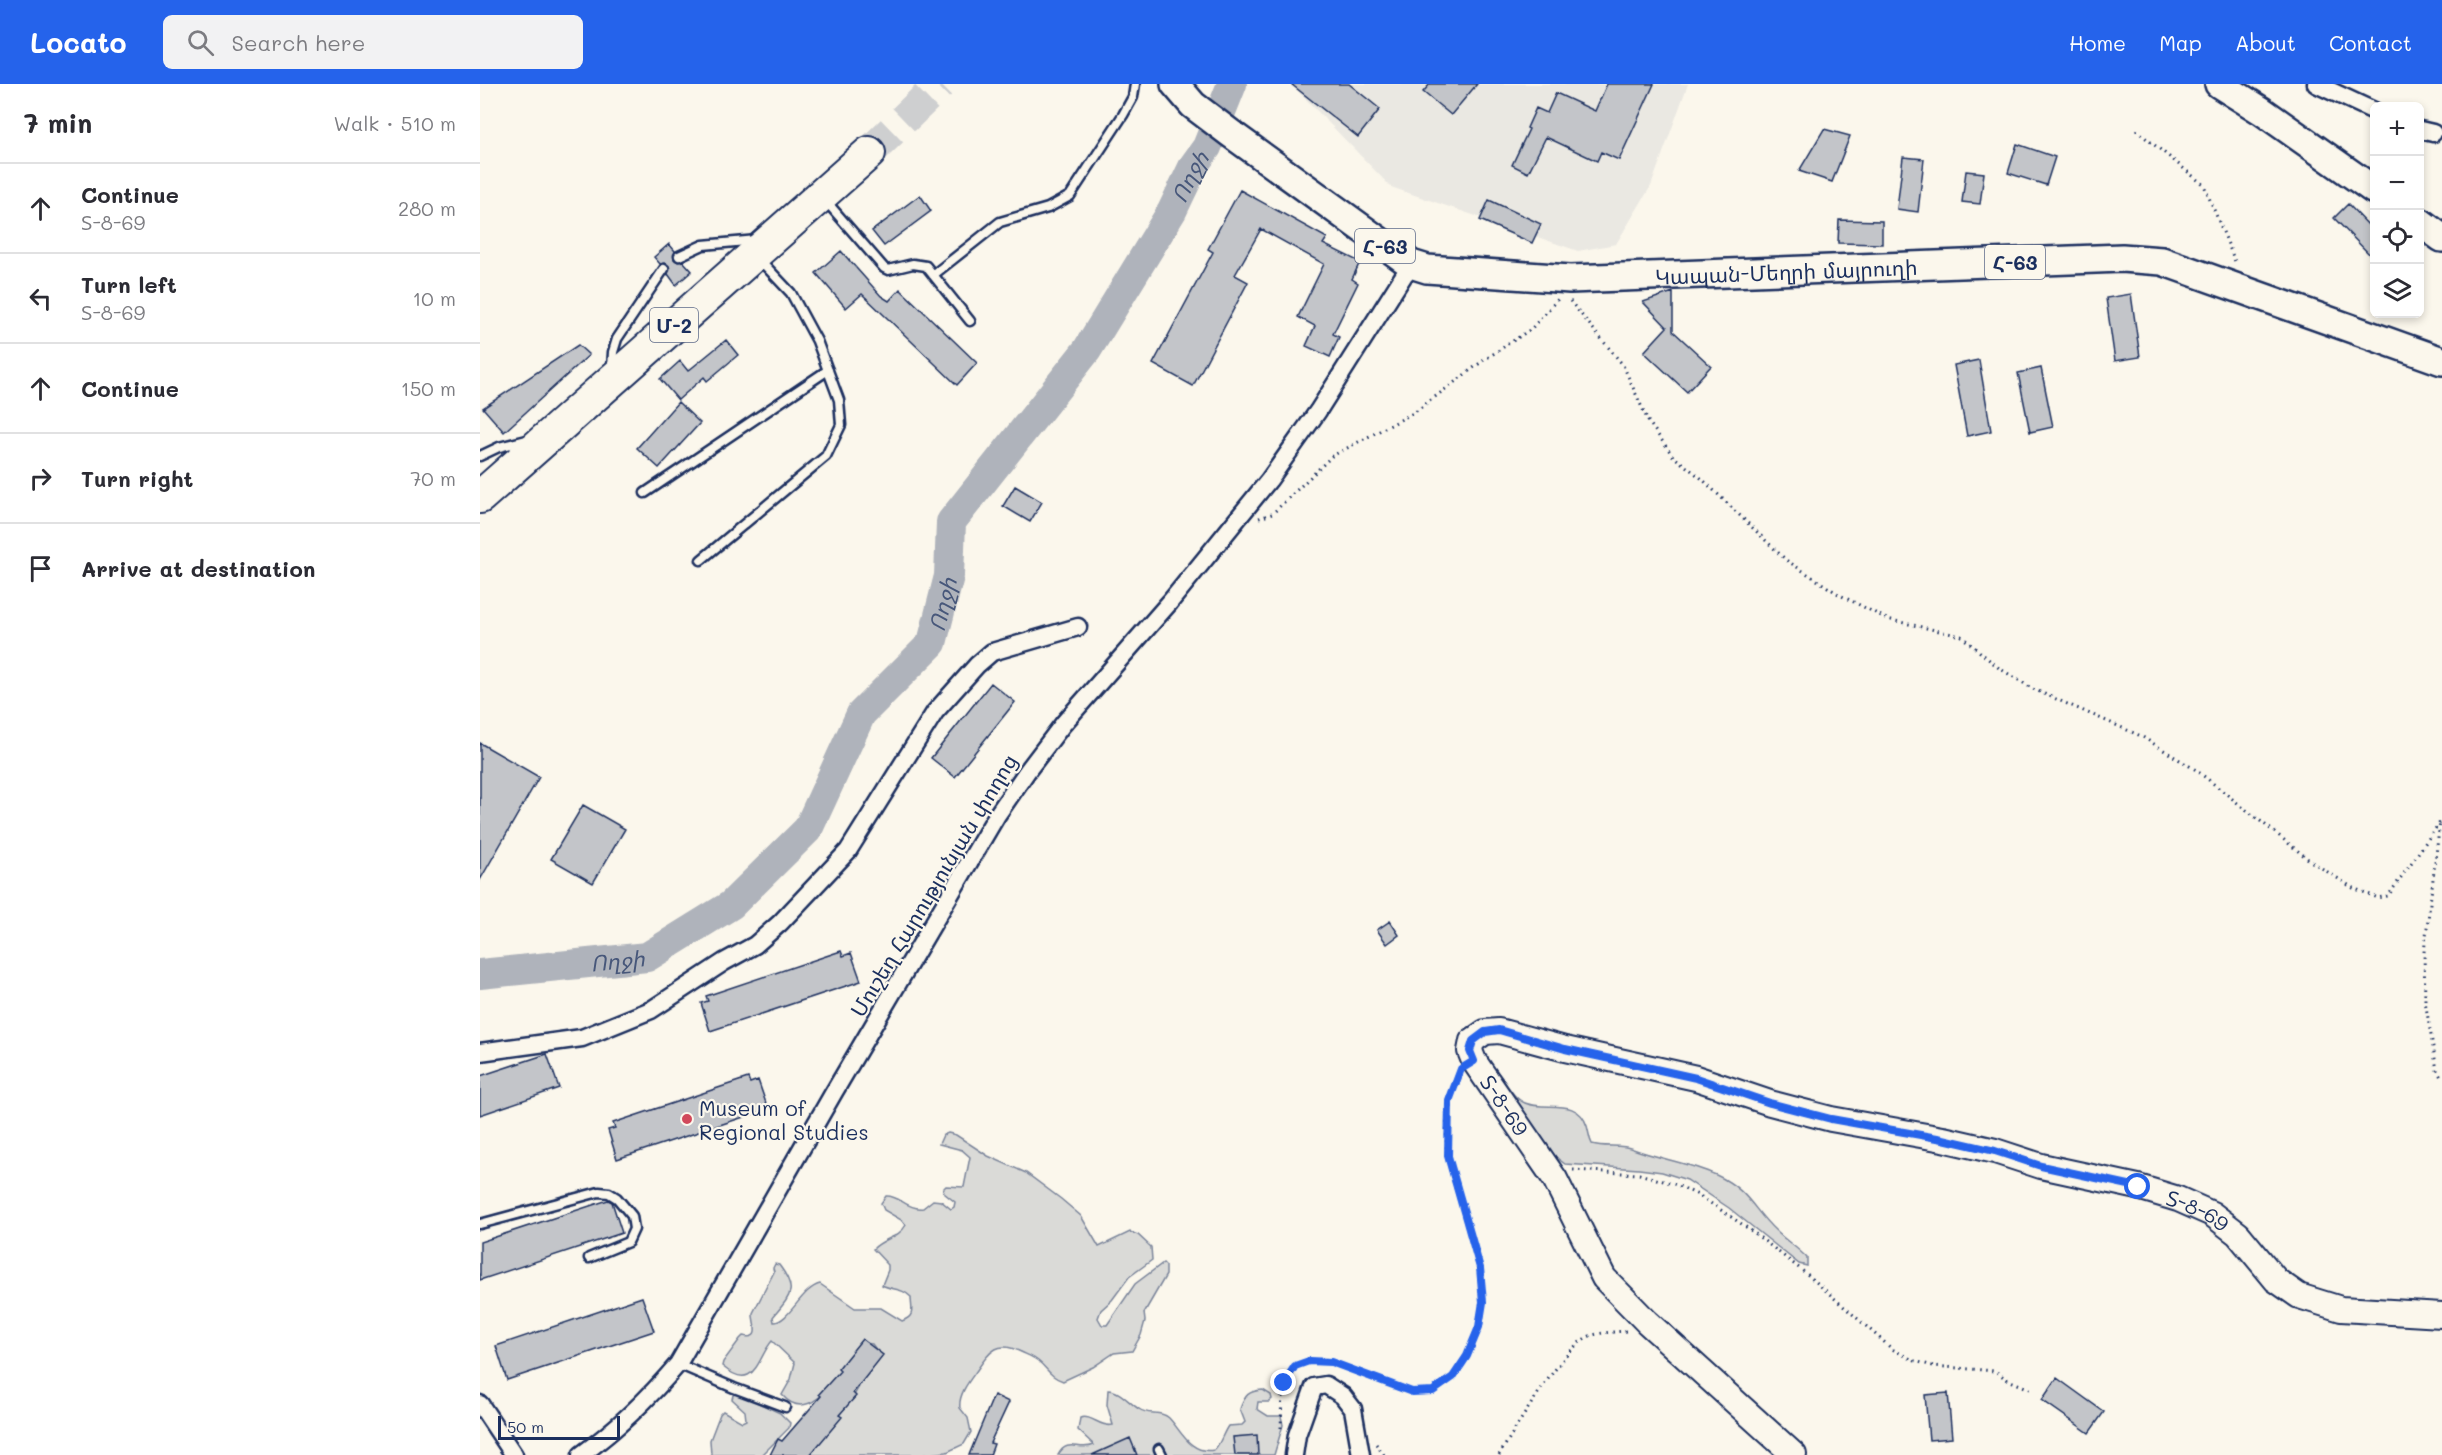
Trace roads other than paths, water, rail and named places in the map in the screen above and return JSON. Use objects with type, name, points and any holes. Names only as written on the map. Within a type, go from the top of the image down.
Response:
[{"type":"highway","name":"Մ-2","points":[[480,497],[869,153]]},
{"type":"main road","name":"Կապան-Մեղրի մայրուղի","points":[[1175,84],[1193,105],[1230,133],[1411,264],[1427,268],[1570,279],[2122,258],[2162,261],[2442,361]]},
{"type":"main road","points":[[2219,84],[2262,111],[2370,187]]},
{"type":"main road","points":[[2424,225],[2442,238]]},
{"type":"street","points":[[2316,84],[2370,109]]},
{"type":"street","name":"Մուշեղ Հարությունյան փողոց","points":[[581,1455],[610,1434],[658,1388],[678,1364],[997,815],[1063,724],[1269,480],[1318,411],[1411,264]]},
{"type":"street","points":[[480,1052],[582,1038],[651,1010],[724,962],[755,945],[780,924],[848,851],[935,712],[977,665],[992,652],[1078,627]]},
{"type":"street","name":"Տ-8-69","points":[[1794,1455],[1656,1329],[1604,1278],[1548,1167],[1474,1061],[1470,1051],[1473,1041],[1485,1032],[1499,1030],[1565,1049],[1696,1078],[1770,1103],[1831,1119],[1943,1139],[1995,1151],[2041,1166],[2138,1187],[2178,1199],[2212,1214],[2238,1234],[2276,1280],[2309,1300],[2341,1310],[2442,1315]]},
{"type":"street","points":[[1294,1455],[1297,1435],[1314,1387],[1326,1385],[1343,1396],[1353,1409],[1361,1455]]},
{"type":"street","points":[[480,1404],[514,1455]]},
{"type":"lane","points":[[933,274],[1000,222],[1048,208],[1071,196],[1123,115],[1133,97],[1134,84]]},
{"type":"lane","points":[[821,195],[884,268],[888,270],[921,264],[926,266],[970,321]]},
{"type":"lane","points":[[679,256],[703,245],[763,247],[818,340],[839,400],[841,425],[826,456],[701,560]]},
{"type":"lane","points":[[612,381],[616,339],[664,269]]},
{"type":"lane","points":[[645,493],[828,370]]},
{"type":"lane","points":[[480,456],[499,447],[553,433]]},
{"type":"lane","points":[[480,1224],[599,1192],[609,1193],[617,1198],[632,1215],[634,1229],[628,1242],[589,1258]]},
{"type":"lane","points":[[678,1364],[785,1407]]},
{"type":"waterway","name":"Ողջի","points":[[480,974],[647,957],[731,905],[808,829],[861,714],[932,643],[949,576],[951,522],[1087,350],[1172,211],[1194,165],[1207,147],[1232,84]]},
{"type":"tunnel","points":[[869,153],[940,84]]},
{"type":"place","name":"Museum of Regional Studies","points":[[687,1119]]}]
